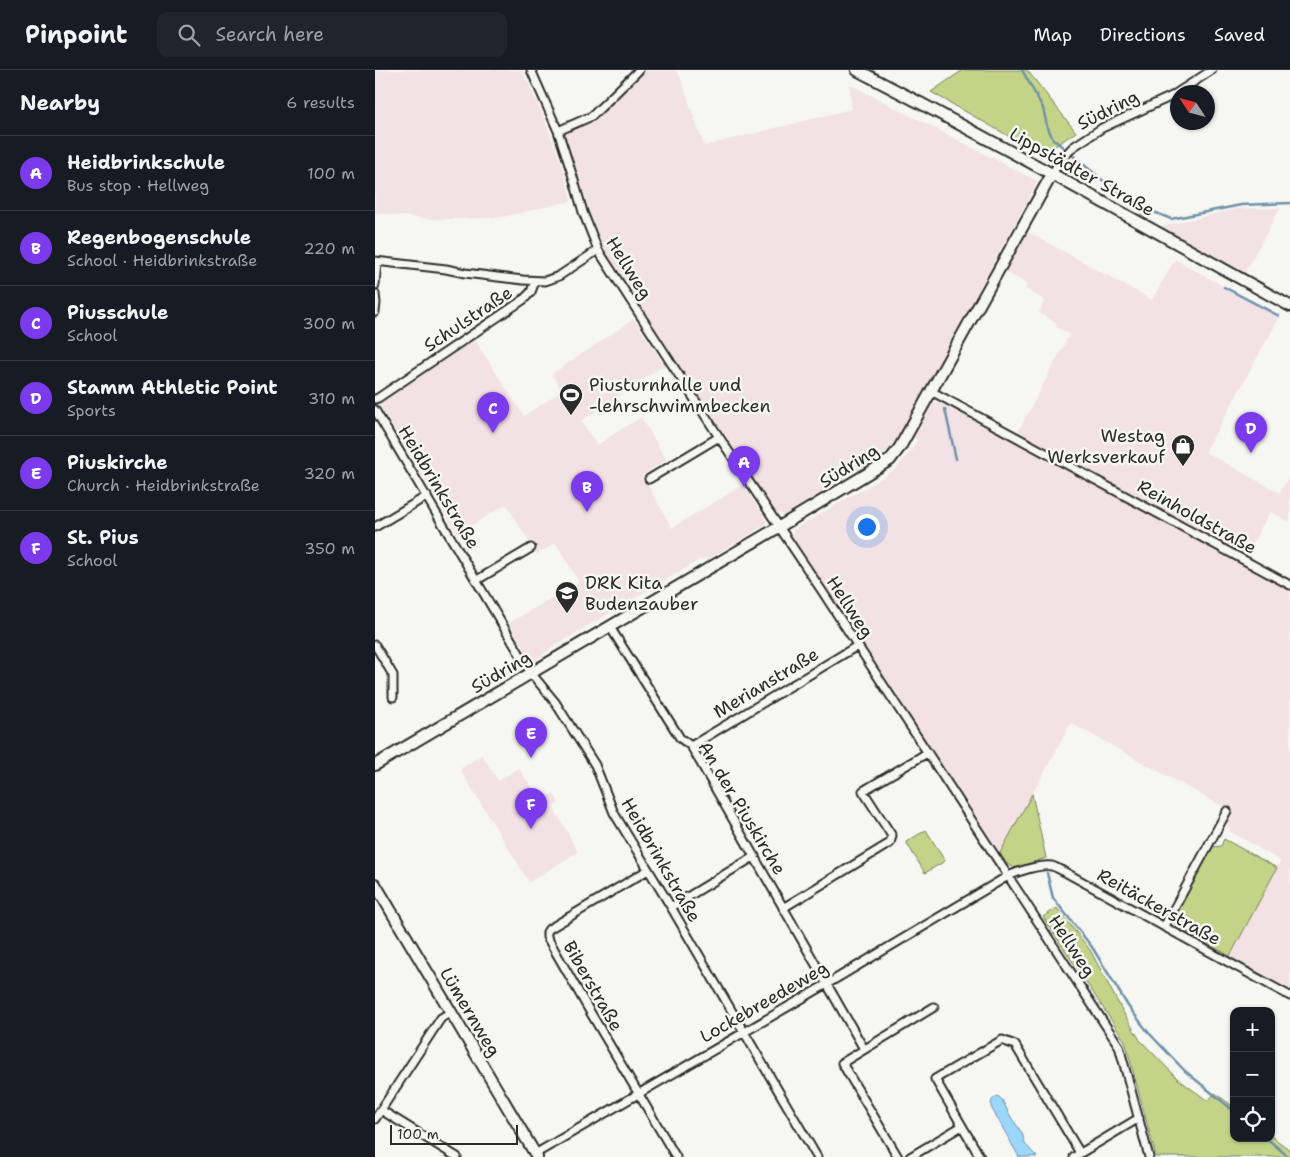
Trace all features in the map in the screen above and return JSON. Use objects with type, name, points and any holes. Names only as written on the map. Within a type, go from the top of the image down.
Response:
[{"type":"main road","name":"Lippstädter Straße","points":[[857,70],[1052,174],[1290,306]]},
{"type":"main road","name":"Südring","points":[[375,765],[890,460],[900,448],[1052,174]]},
{"type":"main road","name":"Lümernweg","points":[[376,886],[536,1155]]},
{"type":"street","name":"Hellweg","points":[[531,70],[558,131],[583,212],[598,250],[1119,1046],[1149,1157]]},
{"type":"street","points":[[558,131],[592,116],[639,70]]},
{"type":"street","name":"Südring","points":[[1052,174],[1060,161],[1073,147],[1102,128],[1172,96],[1212,70]]},
{"type":"street","name":"Schulstraße","points":[[375,399],[523,300],[531,292],[535,281],[545,281],[559,276],[598,250]]},
{"type":"street","points":[[375,285],[376,262],[535,281]]},
{"type":"street","points":[[375,294],[375,312]]},
{"type":"street","name":"Reinholdstraße","points":[[931,391],[1290,585]]},
{"type":"street","name":"Heidbrinkstraße","points":[[375,410],[531,674],[555,702],[595,765],[614,813],[817,1157]]},
{"type":"street","points":[[649,479],[719,437]]},
{"type":"street","points":[[375,527],[427,496]]},
{"type":"street","points":[[477,580],[531,548]]},
{"type":"street","name":"An der Piuskirche","points":[[610,627],[680,738],[691,746],[865,1049]]},
{"type":"street","points":[[375,645],[393,675],[393,697]]},
{"type":"street","name":"Merianstraße","points":[[691,746],[857,646]]},
{"type":"street","points":[[783,908],[890,843],[892,836],[863,791],[927,753]]},
{"type":"street","points":[[1164,927],[1227,811]]},
{"type":"street","points":[[671,907],[755,856]]},
{"type":"street","name":"Reitäckerstraße","points":[[1008,876],[1016,872],[1042,866],[1053,866],[1290,996]]},
{"type":"street","name":"Biberstraße","points":[[648,870],[549,929],[547,937],[676,1157]]},
{"type":"street","name":"Lockebreedeweg","points":[[536,1155],[1008,876]]},
{"type":"street","points":[[898,1157],[842,1063],[934,1007]]},
{"type":"street","points":[[375,1119],[379,1110],[441,1018],[451,1012]]},
{"type":"street","points":[[980,1157],[935,1080],[1002,1040],[1015,1044],[1077,1155],[1139,1118]]},
{"type":"street","points":[[379,1110],[457,1157]]},
{"type":"street","points":[[910,1157],[962,1126]]},
{"type":"shaded area","points":[[375,70],[522,70],[544,118],[565,174],[571,201],[502,217],[428,219],[375,213]]},
{"type":"shaded area","points":[[645,70],[675,70],[680,76],[704,146],[852,109],[849,84],[1037,181],[897,439],[875,461],[784,515],[776,513],[605,252],[565,136],[568,130],[594,118]]},
{"type":"shaded area","points":[[1280,208],[1245,272],[1159,227],[1236,209]]},
{"type":"shaded area","points":[[1028,232],[1152,300],[1175,259],[1279,318],[1205,452],[1280,493],[1290,475],[1290,522],[1270,512],[1245,556],[1018,432],[1070,334],[1055,326],[1057,323],[1039,313],[1045,300],[1025,289],[1027,284],[1006,272]]},
{"type":"shaded area","points":[[634,319],[664,365],[581,421],[597,445],[641,417],[666,460],[642,475],[672,528],[743,485],[766,520],[765,525],[710,558],[699,560],[554,646],[537,659],[530,658],[509,623],[579,582],[556,543],[537,554],[506,504],[458,534],[378,402],[474,339],[524,416],[562,391],[552,374]]},
{"type":"shaded area","points":[[940,401],[1290,588],[1290,989],[1230,956],[1281,861],[1229,831],[1231,828],[1224,823],[1231,811],[1071,723],[1000,853],[792,536],[793,530],[897,468],[911,451],[917,440],[914,438],[933,403]]},
{"type":"shaded area","points":[[482,755],[498,781],[519,768],[537,794],[545,796],[554,794],[559,803],[553,807],[578,852],[529,882],[460,769]]},
{"type":"green space","points":[[963,70],[1027,70],[1076,132],[1052,148],[1035,151],[931,92]]},
{"type":"green space","points":[[1032,794],[1046,858],[1015,868],[1007,864],[1000,853]]},
{"type":"green space","points":[[926,830],[945,861],[925,873],[906,842]]},
{"type":"green space","points":[[1224,839],[1277,868],[1230,956],[1176,926],[1172,917],[1211,847],[1221,846]]},
{"type":"green space","points":[[1057,908],[1090,950],[1140,1040],[1178,1079],[1208,1101],[1215,1093],[1230,1104],[1230,1142],[1275,1142],[1275,1139],[1290,1150],[1290,1157],[1156,1157],[1125,1041],[1043,917]]},
{"type":"water","points":[[998,1096],[1022,1133],[1025,1144],[1037,1157],[1019,1157],[991,1107],[992,1100]]},
{"type":"waterway","points":[[1022,70],[1043,108],[1047,126],[1053,139],[1101,179],[1127,197],[1154,212],[1171,219],[1241,205],[1290,203]]},
{"type":"waterway","points":[[1224,287],[1279,316]]},
{"type":"waterway","points":[[945,409],[956,459]]},
{"type":"waterway","points":[[1047,873],[1053,898],[1092,947],[1128,1006],[1148,1032],[1185,1071],[1230,1108]]},
{"type":"waterway","points":[[1271,1142],[1289,1157]]},
{"type":"place","name":"Piusturnhalle und -lehrschwimmbecken","points":[[571,416]]},
{"type":"place","name":"Piusschule","points":[[493,433]]},
{"type":"place","name":"Stamm Athletic Point","points":[[1251,453]]},
{"type":"place","name":"Westag Werksverkauf","points":[[1183,467]]},
{"type":"place","name":"Heidbrinkschule","points":[[744,487]]},
{"type":"place","name":"Regenbogenschule","points":[[587,512]]},
{"type":"place","name":"DRK Kita Budenzauber","points":[[567,614]]},
{"type":"place","name":"Piuskirche","points":[[531,758]]},
{"type":"place","name":"St. Pius","points":[[531,829]]}]
